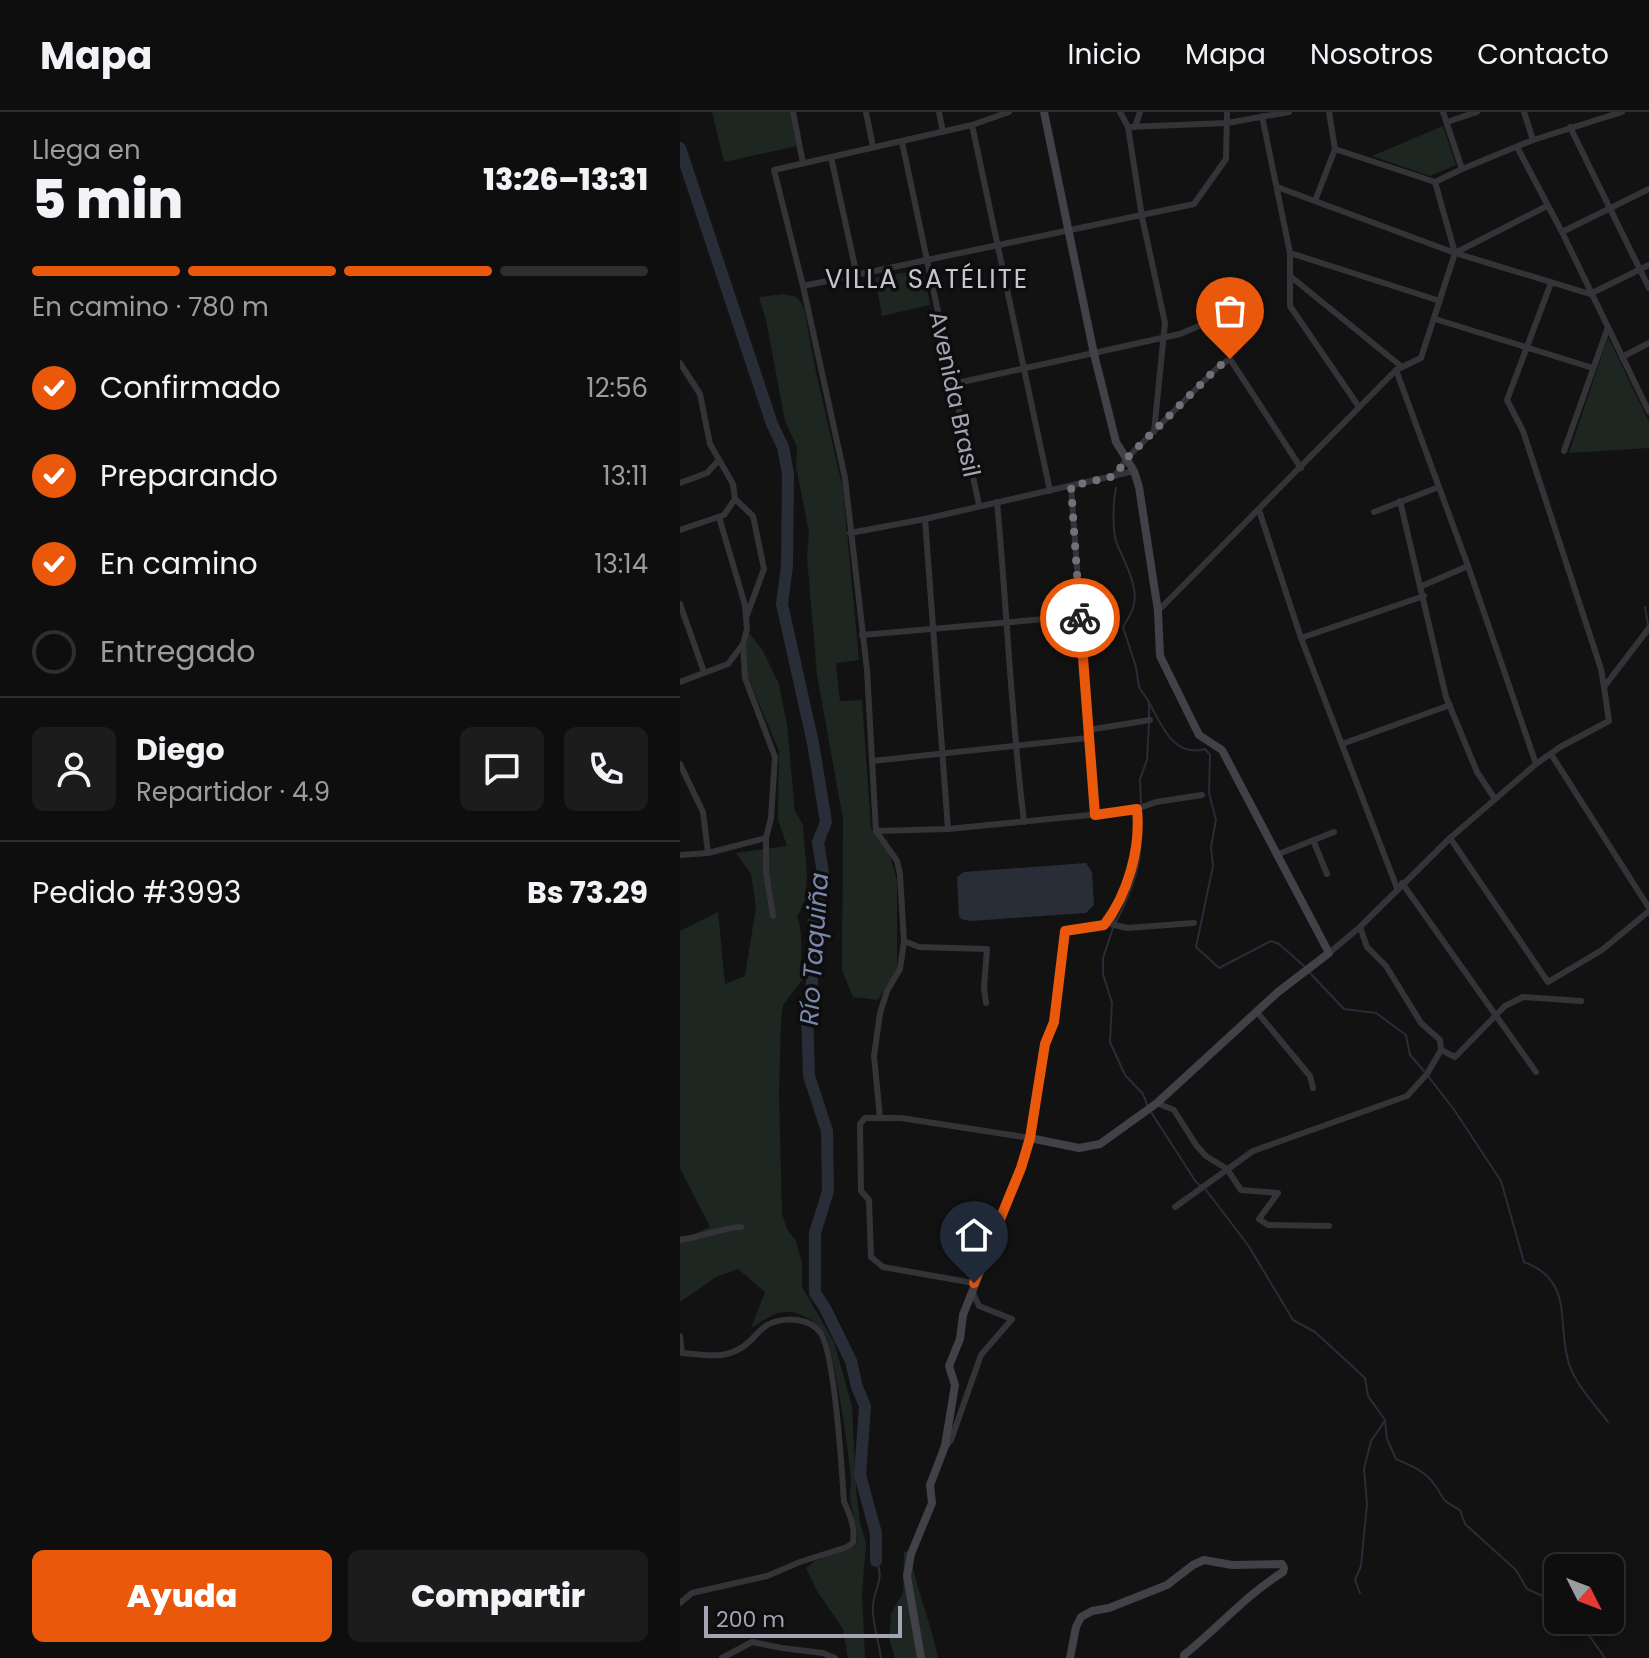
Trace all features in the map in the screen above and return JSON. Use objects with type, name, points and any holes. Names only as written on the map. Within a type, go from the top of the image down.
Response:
[{"type":"street","points":[[793,112],[803,163]]},
{"type":"street","points":[[866,112],[873,147]]},
{"type":"street","points":[[939,112],[943,132]]},
{"type":"street","points":[[979,112],[982,122]]},
{"type":"street","points":[[880,1118],[874,1056],[880,1013],[887,991],[900,969],[904,941],[900,874],[897,861],[876,831],[867,670],[845,478],[774,170],[972,125],[1009,112]]},
{"type":"street","points":[[1044,112],[1094,354],[1116,442],[1134,471],[1158,611],[1163,666],[1199,735],[1222,750],[1329,953]]},
{"type":"street","points":[[1120,112],[1131,127],[1142,217],[1165,323],[1166,338],[1154,432]]},
{"type":"street","points":[[1131,127],[1140,112]]},
{"type":"street","points":[[803,286],[1194,204],[1226,159],[1227,112]]},
{"type":"street","points":[[1131,127],[1227,123],[1289,112]]},
{"type":"street","points":[[1315,201],[1335,149],[1329,112]]},
{"type":"street","points":[[1443,112],[1462,169]]},
{"type":"street","points":[[1447,122],[1477,112]]},
{"type":"street","points":[[1524,112],[1533,140]]},
{"type":"street","points":[[1335,149],[1435,182],[1533,140],[1622,112]]},
{"type":"street","points":[[1262,116],[1290,253],[1290,306],[1359,407]]},
{"type":"street","points":[[972,125],[1050,491]]},
{"type":"street","points":[[1570,127],[1649,288]]},
{"type":"street","name":"Avenida Brasil","points":[[902,142],[979,505]]},
{"type":"street","points":[[1517,147],[1649,412]]},
{"type":"street","points":[[831,157],[857,276]]},
{"type":"street","points":[[1158,611],[1399,368],[1421,358],[1455,253],[1435,182]]},
{"type":"street","points":[[1277,187],[1455,253],[1590,294],[1649,265]]},
{"type":"street","points":[[1562,232],[1649,189]]},
{"type":"street","points":[[1455,253],[1547,206]]},
{"type":"street","points":[[1290,253],[1440,301]]},
{"type":"street","points":[[1290,276],[1399,368],[1536,764]]},
{"type":"street","points":[[973,1287],[883,1267],[871,1257],[869,1200],[861,1191],[860,1124],[865,1118],[919,1121],[1079,1148],[1100,1144],[1157,1103],[1278,992],[1360,927],[1450,838],[1536,764],[1609,721],[1601,669],[1533,459],[1507,400],[1551,283]]},
{"type":"street","points":[[953,384],[1166,338],[1246,306]]},
{"type":"street","points":[[1435,319],[1593,368]]},
{"type":"street","points":[[1564,451],[1608,327]]},
{"type":"street","points":[[1622,357],[1649,343]]},
{"type":"street","points":[[1115,476],[1127,458],[1218,367],[1230,359],[1301,468]]},
{"type":"street","points":[[680,363],[700,394],[710,444],[733,484],[735,499],[753,516],[764,569],[746,619]]},
{"type":"street","points":[[680,483],[707,473],[718,461]]},
{"type":"street","points":[[850,533],[1134,471]]},
{"type":"street","points":[[1071,486],[1095,815]]},
{"type":"street","points":[[1374,512],[1439,487]]},
{"type":"street","points":[[680,530],[724,515],[735,499]]},
{"type":"street","points":[[1400,501],[1450,705],[1477,772],[1495,799]]},
{"type":"street","points":[[997,502],[1015,746],[1024,822]]},
{"type":"street","points":[[1259,510],[1301,638],[1400,886],[1536,1072]]},
{"type":"street","points":[[719,517],[745,605],[745,678],[775,757],[771,818],[766,838],[766,872],[773,916]]},
{"type":"street","points":[[925,519],[948,829]]},
{"type":"street","points":[[1422,586],[1468,566]]},
{"type":"street","points":[[1301,638],[1424,596]]},
{"type":"street","points":[[680,604],[704,672]]},
{"type":"street","points":[[862,635],[1080,616]]},
{"type":"street","points":[[1604,687],[1649,628]]},
{"type":"street","points":[[680,682],[728,664],[743,644]]},
{"type":"street","points":[[1342,744],[1450,705]]},
{"type":"street","points":[[872,761],[1015,746],[1150,720]]},
{"type":"street","points":[[1450,838],[1548,982],[1602,950],[1649,909],[1551,754]]},
{"type":"street","points":[[680,764],[703,812],[708,853]]},
{"type":"street","points":[[876,831],[948,829],[1095,815],[1202,795]]},
{"type":"street","points":[[1137,809],[1133,859],[1111,924],[1118,927],[1194,923]]},
{"type":"street","points":[[1276,855],[1334,832]]},
{"type":"street","points":[[680,855],[708,853],[766,838]]},
{"type":"street","points":[[1313,840],[1327,874]]},
{"type":"street","points":[[921,1658],[917,1649],[912,1594],[907,1576],[911,1554],[932,1503],[930,1485],[945,1446],[955,1385],[949,1366],[960,1339],[963,1315],[1030,1138],[1045,1044],[1054,1022],[1065,931],[1104,925],[1114,912]]},
{"type":"street","points":[[1175,1207],[1253,1151],[1407,1096],[1427,1074],[1441,1050],[1440,1040],[1421,1023],[1386,966],[1367,947],[1360,927]]},
{"type":"street","points":[[904,941],[919,947],[987,949],[986,1003]]},
{"type":"street","points":[[1441,1050],[1455,1057],[1505,1006],[1523,997],[1581,1001]]},
{"type":"street","points":[[1257,1012],[1310,1076],[1313,1088]]},
{"type":"street","points":[[1157,1103],[1174,1110],[1196,1145],[1206,1156],[1227,1169],[1241,1190],[1278,1193],[1259,1219],[1268,1225],[1329,1226]]},
{"type":"street","points":[[680,1240],[741,1227]]},
{"type":"street","points":[[945,1446],[951,1440],[981,1355],[1012,1319],[979,1306],[973,1287]]},
{"type":"street","points":[[680,1336],[682,1353],[709,1357],[738,1352],[764,1326],[776,1321],[797,1320],[810,1324],[820,1332],[829,1356],[844,1502],[853,1519],[854,1536],[853,1543],[847,1547],[767,1576],[680,1595]]},
{"type":"street","points":[[1070,1658],[1081,1617],[1167,1585],[1204,1560],[1232,1565],[1282,1564],[1283,1572],[1235,1607],[1217,1629],[1184,1658]]},
{"type":"street","points":[[680,1603],[692,1593]]},
{"type":"street","points":[[722,1658],[752,1642],[823,1653],[835,1658]]},
{"type":"shaded area","points":[[712,112],[790,112],[797,146],[724,162]]},
{"type":"shaded area","points":[[1443,126],[1456,165],[1430,176],[1372,156]]},
{"type":"shaded area","points":[[918,270],[924,272],[930,305],[882,316],[875,278]]},
{"type":"shaded area","points":[[783,294],[797,297],[804,308],[843,489],[859,660],[836,663],[840,701],[862,700],[871,828],[890,856],[897,880],[897,969],[878,1000],[853,997],[842,970],[843,819],[817,675],[807,557],[809,532],[796,467],[797,447],[785,421],[759,297]]},
{"type":"shaded area","points":[[1608,337],[1649,422],[1649,448],[1569,453]]},
{"type":"shaded area","points":[[748,631],[763,651],[779,684],[787,725],[795,811],[803,825],[807,877],[805,900],[797,917],[801,932],[802,980],[783,1005],[781,1022],[782,1214],[787,1229],[796,1241],[802,1263],[802,1287],[834,1342],[852,1406],[856,1488],[860,1524],[866,1543],[862,1594],[865,1658],[848,1658],[843,1629],[817,1591],[806,1568],[815,1561],[856,1546],[857,1539],[845,1428],[833,1360],[825,1334],[807,1318],[789,1312],[775,1314],[751,1328],[765,1292],[738,1269],[716,1277],[680,1302],[680,1236],[692,1235],[710,1227],[680,1168],[680,931],[718,912],[725,984],[745,976],[756,907],[751,874],[736,853],[787,846],[778,820],[779,751],[747,675],[745,642]]},
{"type":"shaded area","points":[[1086,863],[1092,872],[1094,905],[1086,913],[970,921],[959,916],[957,877],[964,872]]},
{"type":"shaded area","points":[[910,1551],[938,1658],[895,1658],[889,1638],[891,1614],[903,1593],[904,1552]]},
{"type":"waterway","name":"Río Taquiña","points":[[680,148],[772,424],[783,447],[788,473],[787,566],[782,604],[813,743],[826,822],[818,842],[824,880],[813,924],[812,983],[807,1014],[809,1076],[827,1131],[828,1191],[815,1233],[815,1293],[851,1361],[865,1406],[860,1475],[876,1533],[876,1561]]},
{"type":"waterway","points":[[1116,488],[1115,539],[1130,573],[1135,597],[1123,627],[1139,687],[1149,702],[1149,717]]},
{"type":"waterway","points":[[1645,607],[1648,625]]},
{"type":"waterway","points":[[1150,704],[1165,731],[1178,745],[1195,751],[1205,749],[1210,755],[1209,793],[1216,820],[1211,847],[1213,866],[1196,947],[1219,968],[1271,941],[1279,944],[1304,966]]},
{"type":"waterway","points":[[1141,803],[1140,779],[1147,760],[1149,723]]},
{"type":"waterway","points":[[1116,922],[1137,868],[1139,837]]},
{"type":"waterway","points":[[1113,928],[1103,958],[1103,974],[1112,1003],[1110,1042],[1125,1075],[1143,1094],[1148,1107]]},
{"type":"waterway","points":[[1310,973],[1344,1009],[1376,1013],[1406,1035],[1410,1055],[1424,1071]]},
{"type":"waterway","points":[[1428,1076],[1501,1181],[1524,1262],[1540,1270],[1551,1280],[1557,1292],[1565,1349],[1572,1372],[1608,1422]]},
{"type":"waterway","points":[[1151,1112],[1201,1186]]},
{"type":"waterway","points":[[1206,1190],[1248,1245],[1293,1320],[1315,1332],[1365,1378],[1368,1396],[1385,1420],[1387,1439],[1396,1459],[1427,1475],[1446,1501],[1460,1510],[1465,1524],[1516,1570],[1527,1589],[1544,1597]]},
{"type":"waterway","points":[[1360,1593],[1355,1580],[1361,1566],[1367,1504],[1364,1469],[1371,1441],[1384,1422]]},
{"type":"waterway","name":"Río Taquiña","points":[[876,1561],[880,1578],[873,1610],[881,1658]]},
{"type":"waterway","points":[[1588,1634],[1605,1658]]},
{"type":"way so far","points":[[1080,618],[1071,486],[1115,476],[1139,445],[1218,367],[1230,359]]},
{"type":"district","name":"VILLA SATÉLITE","points":[[927,279]]},
{"type":"route","points":[[974,1283],[1021,1168],[1030,1138],[1045,1044],[1054,1022],[1065,931],[1104,925],[1126,887],[1133,859],[1137,809],[1095,815],[1080,618]]}]
